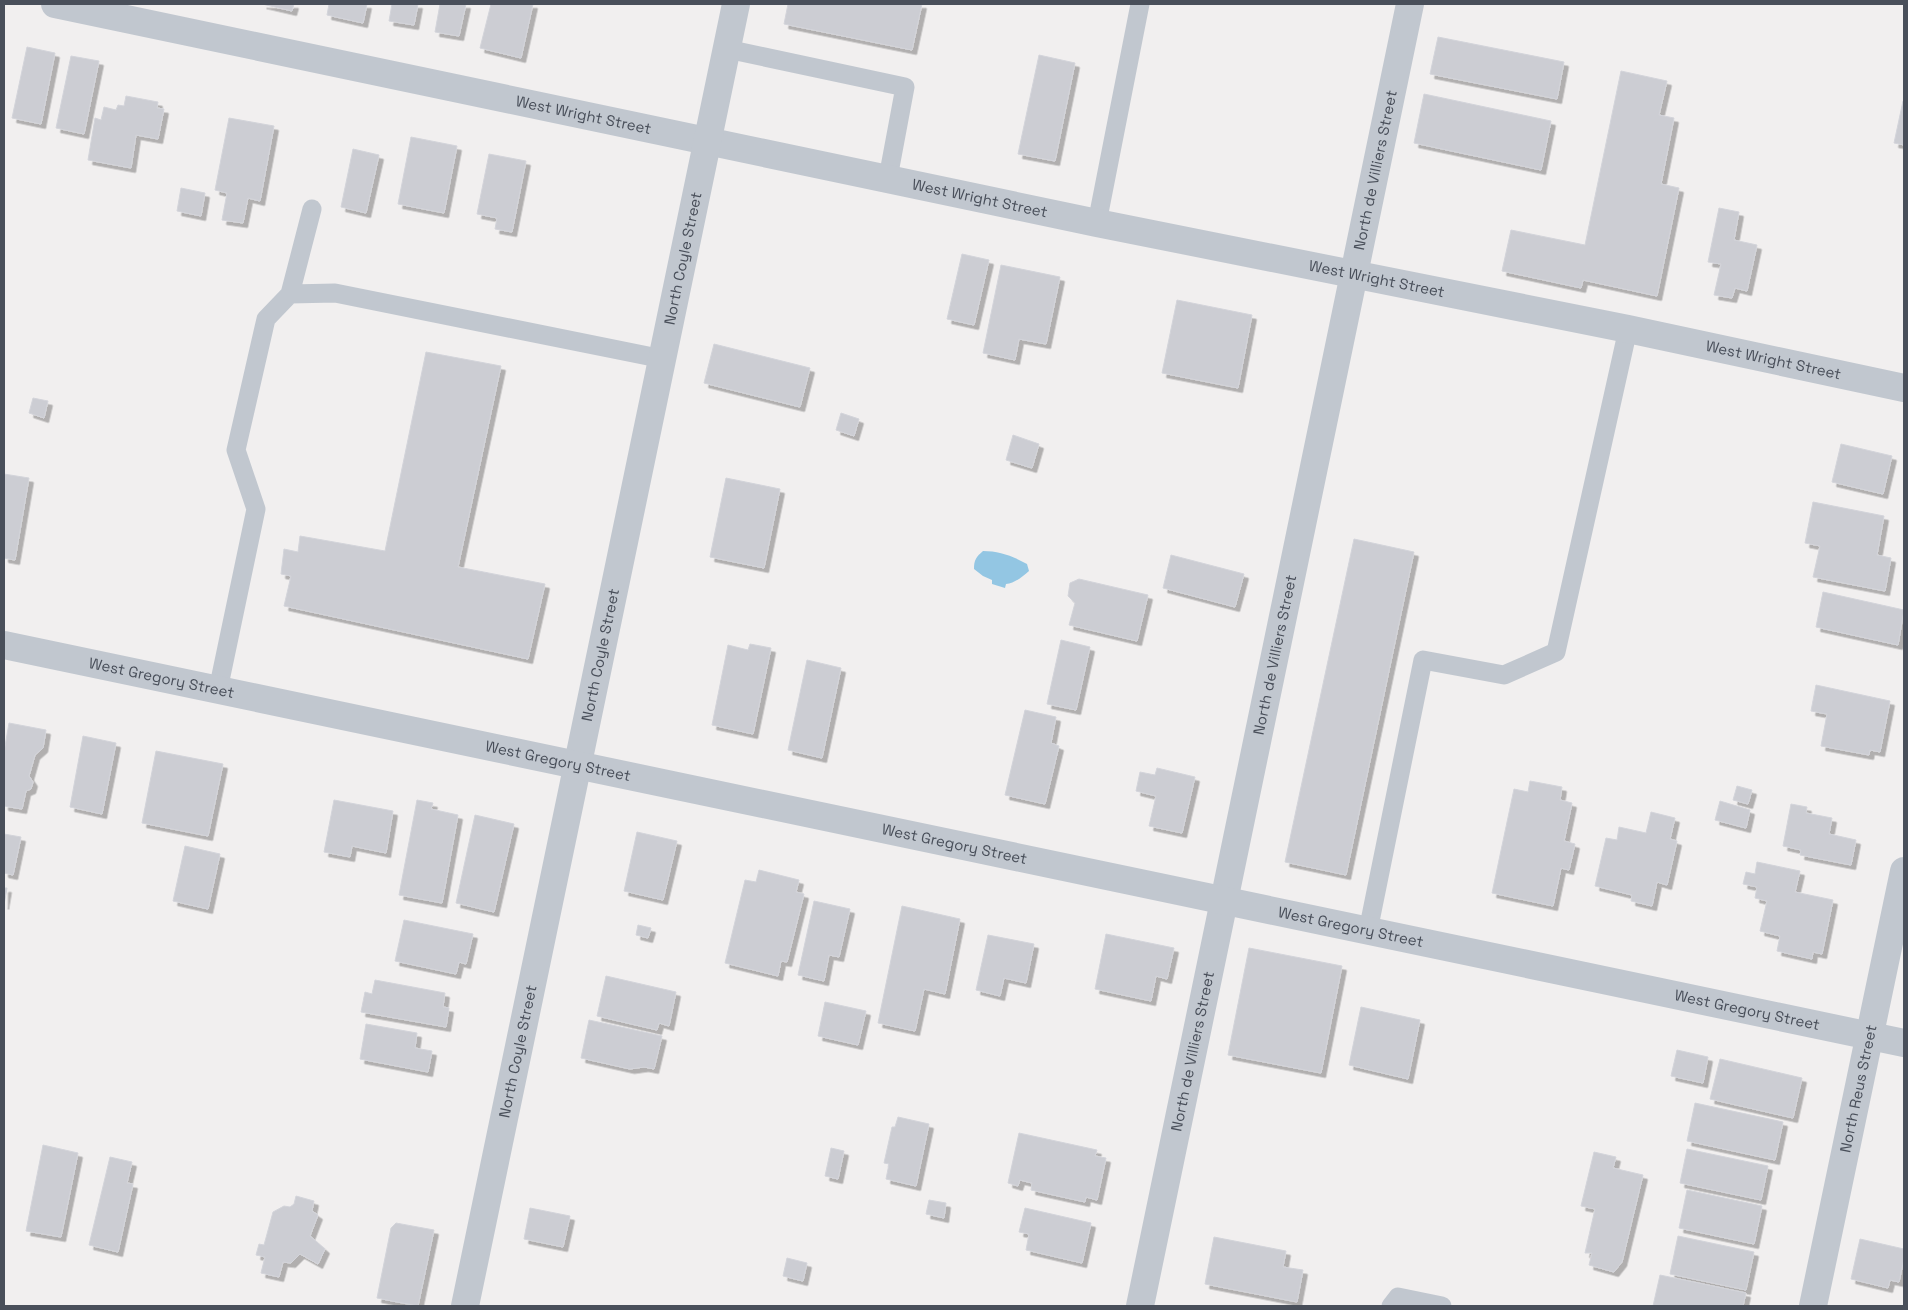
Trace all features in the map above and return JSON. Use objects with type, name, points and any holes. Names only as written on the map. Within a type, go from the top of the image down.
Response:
[{"type":"street","name":"West Wright Street","points":[[55,4],[1097,223],[1628,329],[1904,388]]},
{"type":"street","name":"North Coyle Street","points":[[465,1306],[736,4]]},
{"type":"street","name":"North de Villiers Street","points":[[1140,1306],[1410,4]]},
{"type":"street","name":"West Gregory Street","points":[[4,645],[1904,1043]]},
{"type":"street","name":"North Reus Street","points":[[1813,1306],[1904,871]]},
{"type":"lane","points":[[1097,223],[1140,4]]},
{"type":"lane","points":[[727,49],[905,87],[888,178]]},
{"type":"lane","points":[[218,690],[256,509],[236,450],[266,319],[290,294],[312,209]]},
{"type":"lane","points":[[290,294],[335,293],[663,359]]},
{"type":"lane","points":[[1368,931],[1423,660],[1504,675],[1556,652],[1628,329]]},
{"type":"lane","points":[[1391,1306],[1398,1297],[1442,1306]]},
{"type":"water","points":[[983,551],[1006,554],[1027,564],[1029,571],[1015,581],[1006,584],[1005,588],[992,584],[992,580],[974,569],[976,559]]},
{"type":"building","points":[[262,4],[294,4],[292,11]]},
{"type":"building","points":[[329,4],[367,4],[363,23],[327,15]]},
{"type":"building","points":[[392,4],[418,4],[414,25],[389,21]]},
{"type":"building","points":[[440,4],[466,4],[459,36],[435,32]]},
{"type":"building","points":[[491,4],[533,4],[521,58],[480,48]]},
{"type":"building","points":[[788,4],[922,4],[912,50],[784,24]]},
{"type":"building","points":[[1438,37],[1564,62],[1557,99],[1430,74]]},
{"type":"building","points":[[27,47],[55,53],[41,124],[12,118]]},
{"type":"building","points":[[1039,55],[1075,63],[1055,161],[1018,154]]},
{"type":"building","points":[[71,56],[99,61],[84,134],[56,128]]},
{"type":"building","points":[[1621,71],[1667,81],[1659,115],[1674,118],[1661,184],[1679,188],[1657,296],[1583,280],[1581,288],[1502,271],[1511,230],[1585,245]]},
{"type":"building","points":[[1424,94],[1551,121],[1541,170],[1414,143]]},
{"type":"building","points":[[126,96],[158,102],[157,108],[164,109],[158,139],[136,135],[131,168],[88,160],[95,118],[101,120],[104,107],[116,110],[118,105],[124,106]]},
{"type":"building","points":[[1904,102],[1904,145],[1894,143]]},
{"type":"building","points":[[229,118],[274,126],[260,201],[248,198],[243,223],[222,220],[227,193],[215,190]]},
{"type":"building","points":[[411,137],[457,146],[444,213],[398,204]]},
{"type":"building","points":[[353,149],[379,155],[366,213],[341,207]]},
{"type":"building","points":[[489,154],[526,161],[512,232],[495,229],[497,218],[477,214]]},
{"type":"building","points":[[181,188],[205,193],[201,216],[177,211]]},
{"type":"building","points":[[1719,208],[1739,212],[1734,240],[1757,245],[1747,291],[1735,288],[1732,298],[1714,295],[1721,264],[1708,262]]},
{"type":"building","points":[[962,254],[989,260],[974,325],[947,319]]},
{"type":"building","points":[[1001,265],[1060,277],[1046,344],[1019,339],[1015,360],[983,353]]},
{"type":"building","points":[[1177,300],[1252,315],[1238,388],[1162,373]]},
{"type":"building","points":[[714,344],[810,368],[800,407],[704,383]]},
{"type":"building","points":[[426,352],[501,366],[458,567],[545,584],[528,659],[284,606],[291,576],[281,574],[284,549],[298,552],[300,536],[385,551]]},
{"type":"building","points":[[33,398],[48,401],[44,418],[29,413]]},
{"type":"building","points":[[841,413],[859,419],[854,436],[836,430]]},
{"type":"building","points":[[1013,435],[1039,444],[1032,468],[1006,460]]},
{"type":"building","points":[[1841,444],[1892,456],[1883,494],[1832,482]]},
{"type":"building","points":[[4,474],[29,478],[15,560],[4,558]]},
{"type":"building","points":[[726,478],[780,489],[764,568],[710,557]]},
{"type":"building","points":[[1813,502],[1884,516],[1877,555],[1891,558],[1885,591],[1813,577],[1820,546],[1805,543]]},
{"type":"building","points":[[1354,539],[1414,552],[1346,875],[1285,862]]},
{"type":"building","points":[[1171,555],[1244,574],[1235,607],[1163,588]]},
{"type":"building","points":[[1079,579],[1148,595],[1137,641],[1069,625],[1075,603],[1068,596],[1070,583]]},
{"type":"building","points":[[1823,592],[1904,610],[1898,645],[1816,627]]},
{"type":"building","points":[[1061,640],[1090,647],[1076,710],[1047,704]]},
{"type":"building","points":[[750,644],[771,648],[753,734],[712,725],[728,645],[748,650]]},
{"type":"building","points":[[807,660],[841,668],[822,758],[788,750]]},
{"type":"building","points":[[1816,685],[1890,701],[1880,752],[1870,750],[1869,755],[1821,746],[1827,714],[1811,711]]},
{"type":"building","points":[[1025,710],[1056,717],[1051,743],[1059,746],[1045,804],[1005,795]]},
{"type":"building","points":[[9,723],[46,730],[43,748],[35,755],[29,776],[33,782],[31,789],[26,791],[22,809],[4,806],[4,752]]},
{"type":"building","points":[[83,736],[116,743],[102,814],[70,807]]},
{"type":"building","points":[[156,751],[223,764],[208,836],[142,823]]},
{"type":"building","points":[[1157,768],[1195,777],[1182,833],[1149,826],[1156,796],[1136,791],[1140,772],[1155,775]]},
{"type":"building","points":[[1530,781],[1562,787],[1560,800],[1572,803],[1564,841],[1575,844],[1569,870],[1561,868],[1553,906],[1492,893],[1514,789],[1528,792]]},
{"type":"building","points":[[1737,786],[1752,790],[1748,804],[1733,800]]},
{"type":"building","points":[[334,800],[393,811],[386,853],[352,846],[350,857],[324,852]]},
{"type":"building","points":[[417,800],[433,803],[431,809],[458,815],[442,903],[399,895]]},
{"type":"building","points":[[1720,801],[1750,810],[1746,828],[1715,820]]},
{"type":"building","points":[[1791,804],[1807,807],[1806,813],[1832,818],[1829,834],[1856,840],[1851,865],[1800,855],[1801,850],[1783,846]]},
{"type":"building","points":[[1651,812],[1675,818],[1670,839],[1677,841],[1667,885],[1657,882],[1652,906],[1631,901],[1632,895],[1595,886],[1606,838],[1617,840],[1619,827],[1646,833]]},
{"type":"building","points":[[475,815],[514,824],[494,912],[456,903]]},
{"type":"building","points":[[637,832],[677,841],[663,900],[624,891]]},
{"type":"building","points":[[4,834],[21,837],[13,875],[4,873]]},
{"type":"building","points":[[185,846],[220,854],[208,909],[173,901]]},
{"type":"building","points":[[1757,862],[1800,871],[1795,892],[1833,900],[1822,954],[1813,952],[1812,959],[1777,951],[1780,936],[1760,931],[1767,901],[1755,898],[1757,887],[1743,884],[1746,872],[1755,874]]},
{"type":"building","points":[[759,870],[799,880],[796,892],[804,894],[787,962],[781,961],[778,976],[725,963],[745,880],[756,882]]},
{"type":"building","points":[[4,888],[7,888],[4,905]]},
{"type":"building","points":[[814,901],[850,909],[839,957],[829,955],[824,981],[798,975]]},
{"type":"building","points":[[902,906],[960,919],[945,994],[924,989],[915,1031],[878,1023]]},
{"type":"building","points":[[404,920],[473,934],[466,964],[459,962],[456,974],[395,961]]},
{"type":"building","points":[[638,925],[651,928],[648,938],[636,935]]},
{"type":"building","points":[[1106,934],[1174,948],[1167,979],[1156,976],[1151,1001],[1095,989]]},
{"type":"building","points":[[988,935],[1034,944],[1026,983],[1004,978],[1000,996],[976,990]]},
{"type":"building","points":[[1249,948],[1342,966],[1321,1073],[1228,1055]]},
{"type":"building","points":[[606,976],[676,992],[669,1026],[659,1023],[657,1030],[597,1016]]},
{"type":"building","points":[[375,980],[445,993],[443,1007],[449,1008],[446,1027],[361,1012],[365,992],[372,994]]},
{"type":"building","points":[[825,1002],[866,1011],[858,1045],[818,1036]]},
{"type":"building","points":[[1361,1007],[1420,1020],[1408,1079],[1349,1065]]},
{"type":"building","points":[[589,1020],[662,1036],[654,1069],[644,1067],[630,1069],[581,1058]]},
{"type":"building","points":[[366,1024],[417,1033],[415,1048],[432,1051],[428,1072],[360,1059]]},
{"type":"building","points":[[1677,1050],[1708,1057],[1703,1083],[1671,1076]]},
{"type":"building","points":[[1720,1059],[1802,1078],[1793,1118],[1710,1099]]},
{"type":"building","points":[[1695,1103],[1783,1122],[1775,1160],[1687,1141]]},
{"type":"building","points":[[898,1117],[929,1124],[916,1186],[886,1179],[889,1164],[884,1163],[892,1127],[895,1127]]},
{"type":"building","points":[[1019,1133],[1097,1150],[1095,1156],[1106,1158],[1097,1200],[1086,1197],[1085,1202],[1031,1190],[1032,1183],[1020,1180],[1018,1186],[1008,1183]]},
{"type":"building","points":[[43,1145],[78,1153],[61,1237],[26,1231]]},
{"type":"building","points":[[831,1148],[844,1151],[838,1179],[825,1176]]},
{"type":"building","points":[[1687,1149],[1768,1166],[1761,1200],[1680,1183]]},
{"type":"building","points":[[1594,1152],[1616,1157],[1613,1168],[1643,1175],[1622,1262],[1614,1272],[1589,1265],[1592,1253],[1585,1253],[1595,1209],[1581,1206]]},
{"type":"building","points":[[110,1157],[132,1162],[127,1183],[133,1184],[118,1252],[89,1245]]},
{"type":"building","points":[[1687,1190],[1762,1206],[1754,1244],[1679,1228]]},
{"type":"building","points":[[296,1196],[314,1201],[312,1211],[318,1215],[310,1236],[325,1249],[318,1264],[300,1254],[291,1263],[283,1262],[279,1277],[261,1273],[265,1257],[256,1255],[259,1244],[264,1245],[273,1212],[284,1206],[290,1207],[294,1204]]},
{"type":"building","points":[[929,1200],[946,1203],[944,1218],[926,1214]]},
{"type":"building","points":[[530,1208],[570,1216],[563,1247],[524,1239]]},
{"type":"building","points":[[1025,1208],[1091,1223],[1082,1263],[1026,1250],[1029,1234],[1019,1232]]},
{"type":"building","points":[[396,1223],[434,1230],[418,1306],[377,1298],[391,1228]]},
{"type":"building","points":[[1678,1236],[1754,1252],[1746,1290],[1670,1274]]},
{"type":"building","points":[[1214,1237],[1286,1251],[1283,1267],[1303,1270],[1297,1302],[1205,1284]]},
{"type":"building","points":[[1860,1239],[1904,1249],[1899,1282],[1890,1280],[1888,1288],[1851,1279]]},
{"type":"building","points":[[787,1258],[807,1263],[803,1281],[783,1276]]},
{"type":"building","points":[[1660,1275],[1746,1293],[1743,1306],[1653,1306]]}]
